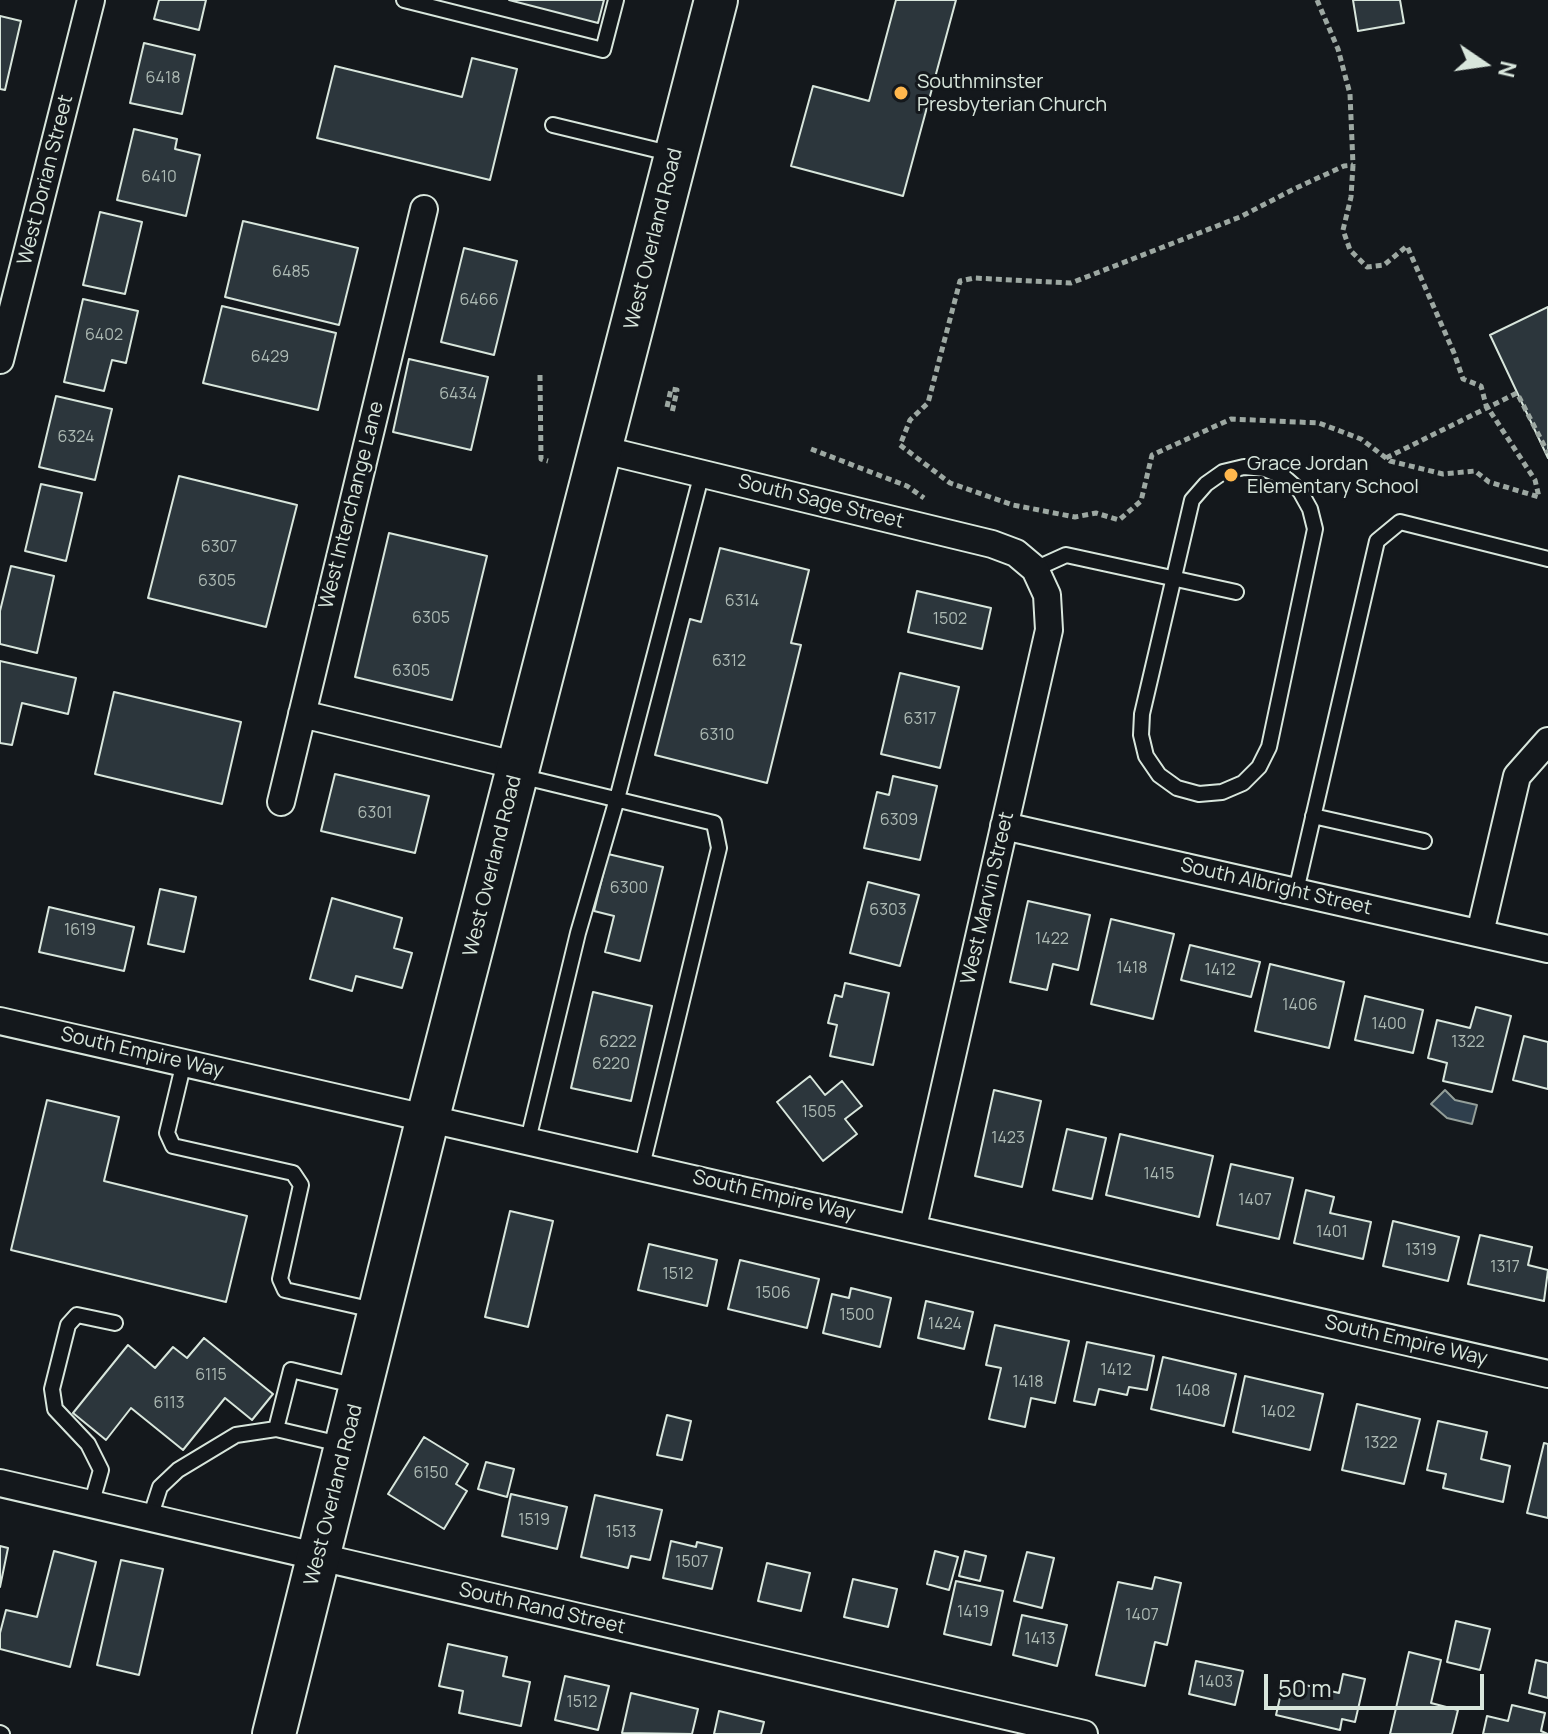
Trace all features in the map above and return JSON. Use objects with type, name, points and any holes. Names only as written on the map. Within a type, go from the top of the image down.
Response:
[{"type":"main road","name":"West Overland Road","points":[[274,1734],[428,1117],[716,0]]},
{"type":"street","name":"West Dorian Street","points":[[0,360],[91,0]]},
{"type":"street","name":"West Interchange Lane","points":[[281,802],[424,209]]},
{"type":"street","name":"South Sage Street","points":[[600,449],[992,544],[1016,553],[1035,569]]},
{"type":"street","name":"West Marvin Street","points":[[913,1227],[1049,630],[1047,595],[1035,569]]},
{"type":"street","points":[[302,714],[518,770]]},
{"type":"street","points":[[1480,933],[1517,776],[1548,741]]},
{"type":"street","name":"South Albright Street","points":[[1004,826],[1548,949]]},
{"type":"street","name":"South Empire Way","points":[[0,1021],[1548,1374]]},
{"type":"street","name":"South Rand Street","points":[[0,1483],[1084,1734]]},
{"type":"lane","points":[[404,0],[603,50],[616,0]]},
{"type":"lane","points":[[553,125],[676,155]]},
{"type":"lane","points":[[1244,467],[1265,469],[1284,477],[1300,491],[1310,509],[1315,529],[1269,747],[1259,767],[1243,783],[1222,792],[1199,794],[1177,788],[1159,775],[1146,756],[1141,735],[1142,714],[1174,577],[1192,500],[1206,484],[1223,472],[1244,467]]},
{"type":"lane","points":[[528,1140],[578,933],[617,799],[702,473]]},
{"type":"lane","points":[[1296,891],[1377,541],[1400,522],[1548,559]]},
{"type":"lane","points":[[1035,569],[1066,555],[1236,592]]},
{"type":"lane","points":[[518,770],[714,823],[719,848],[642,1166]]},
{"type":"lane","points":[[1313,816],[1424,841]]},
{"type":"lane","points":[[184,1062],[167,1133],[173,1146],[293,1173],[301,1185],[280,1279],[285,1290],[380,1311]]},
{"type":"lane","points":[[91,1505],[101,1470],[88,1444],[55,1409],[52,1389],[68,1325],[77,1315],[115,1323]]},
{"type":"lane","points":[[276,1429],[291,1370],[361,1387]]},
{"type":"lane","points":[[150,1518],[160,1487],[178,1470],[236,1435],[276,1429],[347,1445]]},
{"type":"path","points":[[1317,0],[1338,49],[1350,94],[1353,165],[1351,197],[1343,230],[1350,250],[1367,267],[1384,265],[1407,246],[1463,379],[1481,386],[1488,408],[1535,480],[1539,497],[1489,482],[1475,471],[1443,474],[1386,458],[1361,439],[1319,423],[1231,419],[1152,455],[1141,501],[1119,520],[1096,513],[1075,517],[1013,505],[950,483],[900,445],[910,420],[928,403],[960,281],[974,278],[1071,283],[1240,217],[1296,188],[1344,166],[1353,165]]},
{"type":"path","points":[[540,375],[541,459],[548,461]]},
{"type":"path","points":[[667,407],[671,389],[677,390],[672,413]]},
{"type":"path","points":[[1386,458],[1517,393],[1548,453]]},
{"type":"path","points":[[811,449],[907,486],[926,499]]},
{"type":"water","points":[[1445,1090],[1455,1100],[1477,1105],[1472,1124],[1447,1118],[1431,1104]]},
{"type":"building","points":[[159,0],[206,0],[199,30],[154,19]]},
{"type":"building","points":[[509,0],[604,0],[598,23]]},
{"type":"building","name":"Southminster Presbyterian Church","points":[[896,0],[956,0],[903,196],[791,166],[813,86],[869,101]]},
{"type":"building","points":[[1353,0],[1400,0],[1404,23],[1358,31]]},
{"type":"building","points":[[0,16],[21,21],[5,90],[0,89]]},
{"type":"building","points":[[144,43],[195,55],[182,114],[130,103]]},
{"type":"building","points":[[472,58],[517,69],[490,180],[317,138],[335,66],[462,97]]},
{"type":"building","points":[[134,129],[177,139],[175,149],[200,155],[186,216],[117,200]]},
{"type":"building","points":[[100,212],[142,222],[125,294],[83,285]]},
{"type":"building","points":[[243,221],[358,248],[339,325],[225,297]]},
{"type":"building","points":[[464,248],[517,261],[494,355],[441,342]]},
{"type":"building","points":[[83,299],[138,311],[126,363],[112,360],[104,391],[64,382]]},
{"type":"building","points":[[222,306],[336,333],[318,410],[203,383]]},
{"type":"building","points":[[1548,307],[1548,458],[1490,335]]},
{"type":"building","points":[[409,359],[488,377],[471,450],[393,432]]},
{"type":"building","points":[[56,396],[112,409],[95,480],[39,467]]},
{"type":"building","points":[[179,476],[297,505],[266,627],[148,598]]},
{"type":"building","points":[[41,484],[82,493],[66,561],[25,551]]},
{"type":"building","points":[[389,533],[487,556],[452,700],[355,677]]},
{"type":"building","points":[[720,548],[809,570],[791,643],[801,645],[767,783],[655,755],[690,619],[701,622]]},
{"type":"building","points":[[11,566],[54,576],[37,653],[0,644],[0,611]]},
{"type":"building","points":[[917,591],[991,608],[982,649],[908,632]]},
{"type":"building","points":[[0,661],[76,678],[68,714],[22,703],[12,745],[0,743]]},
{"type":"building","points":[[900,673],[959,687],[940,768],[881,754]]},
{"type":"building","points":[[114,692],[241,722],[222,804],[95,774]]},
{"type":"building","points":[[335,774],[429,796],[415,853],[321,831]]},
{"type":"building","points":[[893,776],[937,786],[920,860],[864,848],[877,792],[889,795]]},
{"type":"building","points":[[608,854],[663,867],[640,961],[605,952],[614,916],[594,911]]},
{"type":"building","points":[[868,882],[919,895],[900,966],[850,953]]},
{"type":"building","points":[[160,889],[196,897],[184,952],[148,944]]},
{"type":"building","points":[[332,898],[402,918],[394,948],[412,953],[402,988],[356,976],[352,991],[310,979]]},
{"type":"building","points":[[1028,901],[1090,915],[1078,970],[1053,964],[1047,990],[1010,982]]},
{"type":"building","points":[[49,907],[134,927],[124,971],[39,952]]},
{"type":"building","points":[[1111,919],[1174,934],[1153,1019],[1091,1004]]},
{"type":"building","points":[[1190,945],[1260,962],[1251,997],[1181,980]]},
{"type":"building","points":[[1270,964],[1344,982],[1329,1048],[1255,1031]]},
{"type":"building","points":[[845,983],[889,993],[873,1065],[830,1056],[837,1025],[828,1023],[835,995],[842,997]]},
{"type":"building","points":[[593,992],[652,1006],[631,1101],[571,1088]]},
{"type":"building","points":[[1365,996],[1423,1010],[1413,1053],[1355,1040]]},
{"type":"building","points":[[1476,1007],[1511,1016],[1492,1092],[1443,1081],[1447,1063],[1428,1058],[1437,1020],[1470,1028]]},
{"type":"building","points":[[1524,1036],[1548,1042],[1548,1089],[1513,1080]]},
{"type":"building","points":[[810,1076],[825,1095],[842,1081],[862,1106],[845,1119],[857,1134],[823,1161],[777,1102]]},
{"type":"building","points":[[994,1090],[1041,1101],[1022,1187],[975,1176]]},
{"type":"building","points":[[47,1100],[119,1117],[104,1181],[247,1216],[226,1302],[11,1250]]},
{"type":"building","points":[[1067,1129],[1106,1138],[1092,1199],[1053,1190]]},
{"type":"building","points":[[1120,1134],[1213,1156],[1199,1217],[1106,1195]]},
{"type":"building","points":[[1231,1164],[1293,1178],[1279,1239],[1217,1225]]},
{"type":"building","points":[[1306,1190],[1334,1197],[1330,1213],[1371,1222],[1363,1259],[1294,1243]]},
{"type":"building","points":[[510,1211],[553,1221],[528,1327],[485,1317]]},
{"type":"building","points":[[1393,1221],[1459,1237],[1448,1281],[1383,1266]]},
{"type":"building","points":[[1480,1235],[1532,1247],[1528,1265],[1548,1270],[1544,1301],[1468,1284]]},
{"type":"building","points":[[649,1244],[717,1260],[707,1306],[638,1290]]},
{"type":"building","points":[[740,1260],[819,1279],[807,1328],[728,1309]]},
{"type":"building","points":[[851,1288],[891,1298],[880,1347],[823,1333],[832,1294],[849,1298]]},
{"type":"building","points":[[926,1301],[973,1312],[964,1349],[918,1338]]},
{"type":"building","points":[[995,1325],[1069,1341],[1055,1403],[1031,1398],[1025,1427],[989,1419],[1001,1368],[986,1365]]},
{"type":"building","points":[[204,1338],[273,1394],[252,1420],[225,1398],[183,1450],[131,1408],[106,1440],[73,1413],[128,1345],[155,1368],[173,1347],[187,1358]]},
{"type":"building","points":[[1087,1342],[1154,1356],[1147,1390],[1129,1387],[1127,1395],[1099,1389],[1095,1405],[1074,1401]]},
{"type":"building","points":[[1163,1357],[1236,1374],[1224,1426],[1151,1409]]},
{"type":"building","points":[[1245,1376],[1323,1394],[1310,1450],[1233,1432]]},
{"type":"building","points":[[1357,1404],[1420,1419],[1404,1484],[1342,1470]]},
{"type":"building","points":[[667,1415],[691,1421],[682,1460],[657,1455]]},
{"type":"building","points":[[1438,1421],[1487,1432],[1481,1459],[1510,1466],[1503,1502],[1443,1488],[1446,1474],[1427,1470]]},
{"type":"building","points":[[424,1437],[468,1464],[456,1484],[467,1491],[444,1529],[388,1494]]},
{"type":"building","points":[[1544,1443],[1548,1444],[1548,1518],[1527,1513]]},
{"type":"building","points":[[486,1462],[514,1469],[507,1497],[478,1489]]},
{"type":"building","points":[[511,1494],[567,1507],[557,1549],[502,1536]]},
{"type":"building","points":[[595,1495],[662,1510],[650,1560],[631,1556],[628,1568],[581,1557]]},
{"type":"building","points":[[671,1541],[696,1547],[697,1542],[722,1548],[712,1589],[663,1578]]},
{"type":"building","points":[[0,1546],[8,1548],[0,1587]]},
{"type":"building","points":[[54,1551],[96,1562],[70,1667],[0,1649],[0,1633],[6,1610],[37,1617]]},
{"type":"building","points":[[935,1551],[958,1557],[949,1590],[927,1584]]},
{"type":"building","points":[[965,1551],[986,1556],[980,1581],[959,1576]]},
{"type":"building","points":[[1027,1552],[1054,1558],[1042,1608],[1014,1601]]},
{"type":"building","points":[[121,1560],[163,1569],[139,1675],[97,1665]]},
{"type":"building","points":[[767,1563],[810,1573],[801,1611],[758,1601]]},
{"type":"building","points":[[1155,1577],[1181,1583],[1167,1645],[1155,1642],[1145,1686],[1096,1675],[1118,1582],[1152,1589]]},
{"type":"building","points":[[853,1579],[897,1589],[888,1627],[844,1617]]},
{"type":"building","points":[[956,1581],[1003,1591],[991,1645],[944,1634]]},
{"type":"building","points":[[1022,1615],[1067,1625],[1057,1666],[1013,1655]]},
{"type":"building","points":[[1456,1621],[1490,1629],[1480,1670],[1447,1662]]},
{"type":"building","points":[[448,1644],[507,1657],[503,1676],[530,1682],[521,1726],[459,1713],[463,1691],[439,1686]]},
{"type":"building","points":[[1409,1652],[1441,1660],[1431,1703],[1458,1710],[1452,1734],[1390,1734]]},
{"type":"building","points":[[1536,1660],[1548,1663],[1548,1698],[1529,1693]]},
{"type":"building","points":[[1196,1661],[1243,1671],[1235,1705],[1189,1694]]},
{"type":"building","points":[[1343,1674],[1365,1679],[1355,1722],[1342,1719],[1340,1730],[1276,1715],[1284,1680],[1339,1693]]},
{"type":"building","points":[[565,1676],[609,1686],[598,1730],[555,1720]]},
{"type":"building","points":[[631,1693],[698,1709],[692,1734],[622,1733]]},
{"type":"building","points":[[1512,1705],[1545,1713],[1541,1731],[1548,1734],[1483,1734],[1487,1716],[1508,1721]]},
{"type":"building","points":[[719,1711],[764,1722],[761,1734],[714,1734]]},
{"type":"place","name":"Southminster Presbyterian Church","points":[[901,93]]},
{"type":"place","name":"Grace Jordan Elementary School","points":[[1231,475]]}]
